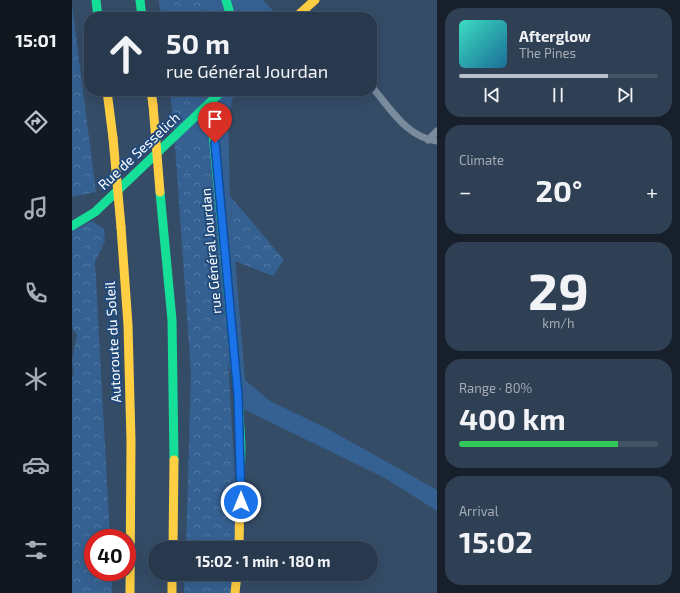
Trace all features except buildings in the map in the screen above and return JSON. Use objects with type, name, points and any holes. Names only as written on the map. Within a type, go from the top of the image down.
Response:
[{"type":"main road","points":[[96,0],[97,12]]},
{"type":"main road","points":[[140,0],[141,12]]},
{"type":"main road","points":[[226,0],[230,12]]},
{"type":"main road","points":[[305,12],[315,0]]},
{"type":"main road","name":"Autoroute du Soleil","points":[[108,96],[121,227],[128,325],[131,441],[130,593]]},
{"type":"main road","points":[[152,96],[172,320],[174,442],[173,541]]},
{"type":"main road","name":"Rue de Sesselich","points":[[72,226],[95,212],[217,96]]},
{"type":"main road","name":"rue Général Jourdan","points":[[210,103],[238,396],[241,454],[239,541]]},
{"type":"main road","points":[[172,581],[172,593]]},
{"type":"main road","points":[[235,593],[236,581]]},
{"type":"lane","points":[[377,93],[405,126],[417,136],[437,142]]},
{"type":"lane","points":[[428,140],[437,132]]},
{"type":"green space","points":[[159,0],[202,0],[203,12],[160,12]]},
{"type":"green space","points":[[202,0],[263,0],[274,12],[203,12]]},
{"type":"green space","points":[[72,5],[96,192],[72,197]]},
{"type":"green space","points":[[170,96],[203,96],[173,121]]},
{"type":"green space","points":[[203,96],[235,96],[232,100],[228,118],[230,196],[245,380],[270,401],[328,429],[437,490],[437,511],[385,478],[239,407],[175,146],[173,121]]},
{"type":"green space","points":[[203,141],[216,156],[239,541],[186,541],[191,373],[175,146]]},
{"type":"green space","points":[[230,196],[284,260],[273,276],[235,261]]},
{"type":"green space","points":[[92,221],[104,229],[105,241],[95,262],[110,529],[84,529],[84,581],[112,581],[112,593],[72,593],[72,376],[74,375],[72,361],[77,335],[72,328],[72,231]]},
{"type":"green space","points":[[185,581],[236,581],[235,593],[184,593]]},
{"type":"traffic: fast","points":[[96,0],[97,12]]},
{"type":"traffic: fast","points":[[140,0],[141,12]]},
{"type":"traffic: fast","points":[[226,0],[230,12]]},
{"type":"traffic: fast","points":[[72,226],[95,212],[217,96]]},
{"type":"traffic: fast","points":[[210,103],[238,396],[241,446],[240,492]]},
{"type":"traffic: fast","points":[[160,192],[172,320],[174,460]]},
{"type":"traffic: slow","points":[[302,12],[315,0]]},
{"type":"traffic: slow","points":[[108,96],[113,138]]},
{"type":"traffic: slow","points":[[152,96],[153,105]]},
{"type":"traffic: slow","points":[[153,105],[160,192]]},
{"type":"traffic: slow","points":[[113,138],[121,227]]},
{"type":"traffic: slow","points":[[121,227],[128,325],[131,441],[130,593]]},
{"type":"traffic: slow","points":[[173,541],[174,460]]},
{"type":"traffic: slow","points":[[239,541],[240,492]]},
{"type":"traffic: slow","points":[[172,581],[172,593]]},
{"type":"traffic: slow","points":[[235,593],[236,581]]},
{"type":"route","points":[[215,143],[238,396],[241,446],[241,502]]}]
